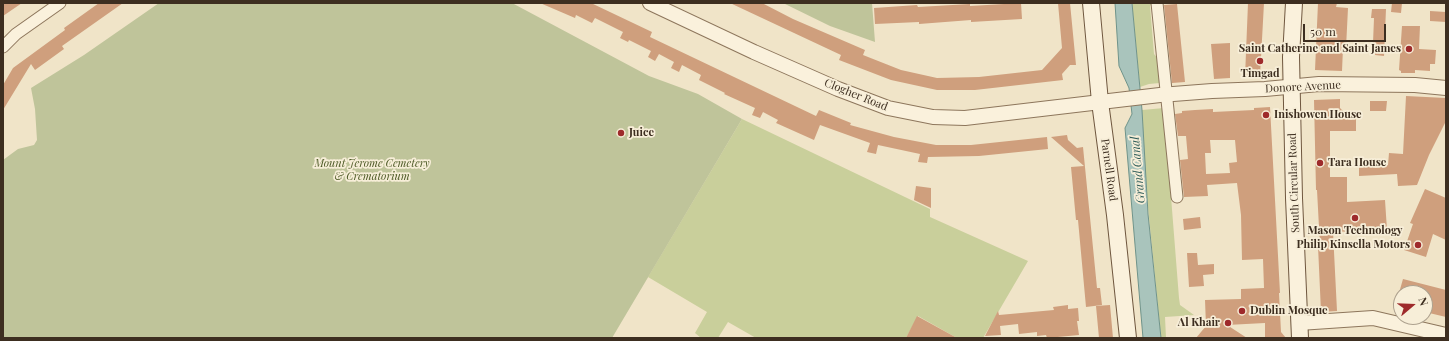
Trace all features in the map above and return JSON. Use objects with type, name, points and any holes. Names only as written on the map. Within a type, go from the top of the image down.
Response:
[{"type":"main road","name":"Parnell Road","points":[[1091,3],[1105,102],[1128,338]]},
{"type":"main road","name":"South Circular Road","points":[[1294,3],[1291,57],[1299,330]]},
{"type":"street","points":[[3,47],[16,34],[60,3]]},
{"type":"street","name":"Clogher Road","points":[[650,3],[754,52],[888,108],[933,117],[965,118],[1163,95]]},
{"type":"street","points":[[1157,3],[1163,95],[1177,197]]},
{"type":"street","name":"Donore Avenue","points":[[1163,95],[1326,84],[1415,85],[1446,88]]},
{"type":"street","points":[[1299,330],[1373,318],[1446,335]]},
{"type":"green space","name":"Mount Jerome Cemetery & Crematorium","points":[[159,3],[512,3],[649,76],[698,94],[742,119],[612,338],[3,338],[3,160],[18,149],[34,145],[37,140],[35,109],[31,88],[84,55]]},
{"type":"green space","points":[[783,3],[872,3],[875,42],[830,26]]},
{"type":"green space","points":[[1132,3],[1152,3],[1150,6],[1154,54],[1159,60],[1160,83],[1140,87]]},
{"type":"green space","points":[[1164,108],[1180,305],[1194,315],[1165,317],[1166,338],[1161,338],[1145,177],[1142,110]]},
{"type":"green space","points":[[742,119],[930,209],[930,217],[1028,261],[983,338],[957,338],[918,316],[906,338],[756,338],[728,322],[718,338],[701,338],[695,333],[707,312],[648,277]]},
{"type":"water","name":"Grand Canal","points":[[1115,3],[1132,3],[1142,110],[1148,214],[1161,338],[1143,338],[1125,128],[1132,114],[1129,88],[1119,66]]},
{"type":"building","points":[[3,3],[22,3],[3,16]]},
{"type":"building","points":[[99,3],[123,3],[62,46],[64,49],[35,70],[31,64],[3,110],[3,85],[13,68]]},
{"type":"building","points":[[540,3],[591,3],[652,32],[650,37],[816,116],[819,110],[851,123],[850,125],[894,137],[936,145],[971,145],[1047,137],[1048,149],[979,156],[928,157],[927,163],[918,162],[920,154],[878,145],[876,154],[867,152],[870,143],[820,125],[814,140],[776,123],[778,120],[763,112],[760,118],[752,115],[755,108],[724,94],[725,93],[699,80],[701,75],[682,65],[679,72],[671,68],[674,62],[659,54],[655,61],[648,57],[651,51],[629,40],[628,42],[620,38],[623,32],[595,18],[592,23],[576,15],[575,18]]},
{"type":"building","points":[[730,3],[762,3],[793,19],[865,50],[863,55],[901,70],[937,78],[979,77],[1042,70],[1062,48],[1058,3],[1070,3],[1076,65],[1070,65],[1062,74],[1063,80],[975,90],[937,90],[891,80],[839,60],[841,55]]},
{"type":"building","points":[[1021,3],[1022,19],[971,22],[971,20],[919,24],[919,22],[875,24],[874,8],[917,5],[918,7],[970,4],[970,6]]},
{"type":"building","points":[[1248,3],[1264,3],[1260,76],[1245,77]]},
{"type":"building","points":[[1318,3],[1337,3],[1336,7],[1348,8],[1346,48],[1343,48],[1342,71],[1315,70]]},
{"type":"building","points":[[1392,3],[1402,3],[1401,13],[1391,12]]},
{"type":"building","points":[[1177,4],[1185,82],[1172,83],[1164,5]]},
{"type":"building","points":[[1372,9],[1386,9],[1384,56],[1375,55],[1376,43],[1373,43],[1374,18],[1371,18]]},
{"type":"building","points":[[1430,11],[1446,12],[1446,22],[1430,21]]},
{"type":"building","name":"Saint Catherine and Saint James","points":[[1402,26],[1420,26],[1419,49],[1436,50],[1435,64],[1430,64],[1430,71],[1415,70],[1415,73],[1401,73],[1399,70]]},
{"type":"building","points":[[1230,43],[1230,78],[1214,79],[1211,44]]},
{"type":"building","points":[[1406,96],[1446,98],[1446,121],[1429,155],[1417,185],[1398,186],[1397,174],[1359,176],[1359,165],[1388,165],[1389,153],[1403,154]]},
{"type":"building","points":[[1340,99],[1340,108],[1345,113],[1356,113],[1356,131],[1330,131],[1330,177],[1347,177],[1347,202],[1385,200],[1387,230],[1333,232],[1337,311],[1321,312],[1314,100]]},
{"type":"building","points":[[1370,101],[1387,101],[1386,111],[1370,111]]},
{"type":"building","points":[[1270,107],[1281,332],[1286,338],[1265,338],[1265,323],[1227,325],[1247,338],[1196,338],[1206,326],[1205,300],[1241,299],[1241,289],[1264,288],[1263,259],[1242,260],[1241,215],[1237,183],[1207,185],[1208,196],[1184,197],[1180,160],[1188,159],[1186,136],[1178,136],[1175,114],[1182,113],[1182,111],[1195,110],[1213,109],[1213,112],[1254,110],[1254,108]],"holes":[[[1210,140],[1235,140],[1237,162],[1229,163],[1230,173],[1206,174],[1205,153],[1211,153]]]},
{"type":"building","points":[[1067,135],[1068,140],[1077,148],[1083,147],[1097,288],[1100,288],[1102,305],[1086,307],[1078,220],[1076,220],[1071,167],[1084,166],[1051,137]]},
{"type":"building","points":[[916,186],[931,188],[931,208],[914,200]]},
{"type":"building","points":[[1425,189],[1446,198],[1446,240],[1433,234],[1426,257],[1404,250],[1413,224],[1410,223]]},
{"type":"building","points":[[1200,217],[1201,228],[1184,230],[1183,219]]},
{"type":"building","points":[[1187,253],[1197,253],[1198,265],[1214,264],[1214,274],[1203,275],[1204,286],[1189,287]]},
{"type":"building","points":[[1403,279],[1426,285],[1401,285]]},
{"type":"building","points":[[1433,287],[1446,290],[1446,317],[1433,314]]},
{"type":"building","points":[[1068,305],[1068,309],[1078,308],[1079,321],[1077,321],[1079,335],[1047,338],[1046,335],[1037,336],[1037,332],[1019,334],[1018,324],[1000,326],[1001,335],[985,336],[998,311],[999,315],[1054,310],[1053,307]]},
{"type":"building","points":[[1110,305],[1113,338],[1099,338],[1096,306]]},
{"type":"building","points":[[917,316],[957,338],[906,338]]},
{"type":"place","name":"Saint Catherine and Saint James","points":[[1409,49]]},
{"type":"place","name":"Timgad","points":[[1260,61]]},
{"type":"place","name":"Inishowen House","points":[[1266,115]]},
{"type":"place","name":"Juice","points":[[621,133]]},
{"type":"place","name":"Tara House","points":[[1320,163]]},
{"type":"place","name":"Mason Technology","points":[[1355,218]]},
{"type":"place","name":"Philip Kinsella Motors","points":[[1418,245]]},
{"type":"place","name":"Dublin Mosque","points":[[1242,311]]},
{"type":"place","name":"Al Khair","points":[[1228,323]]}]
